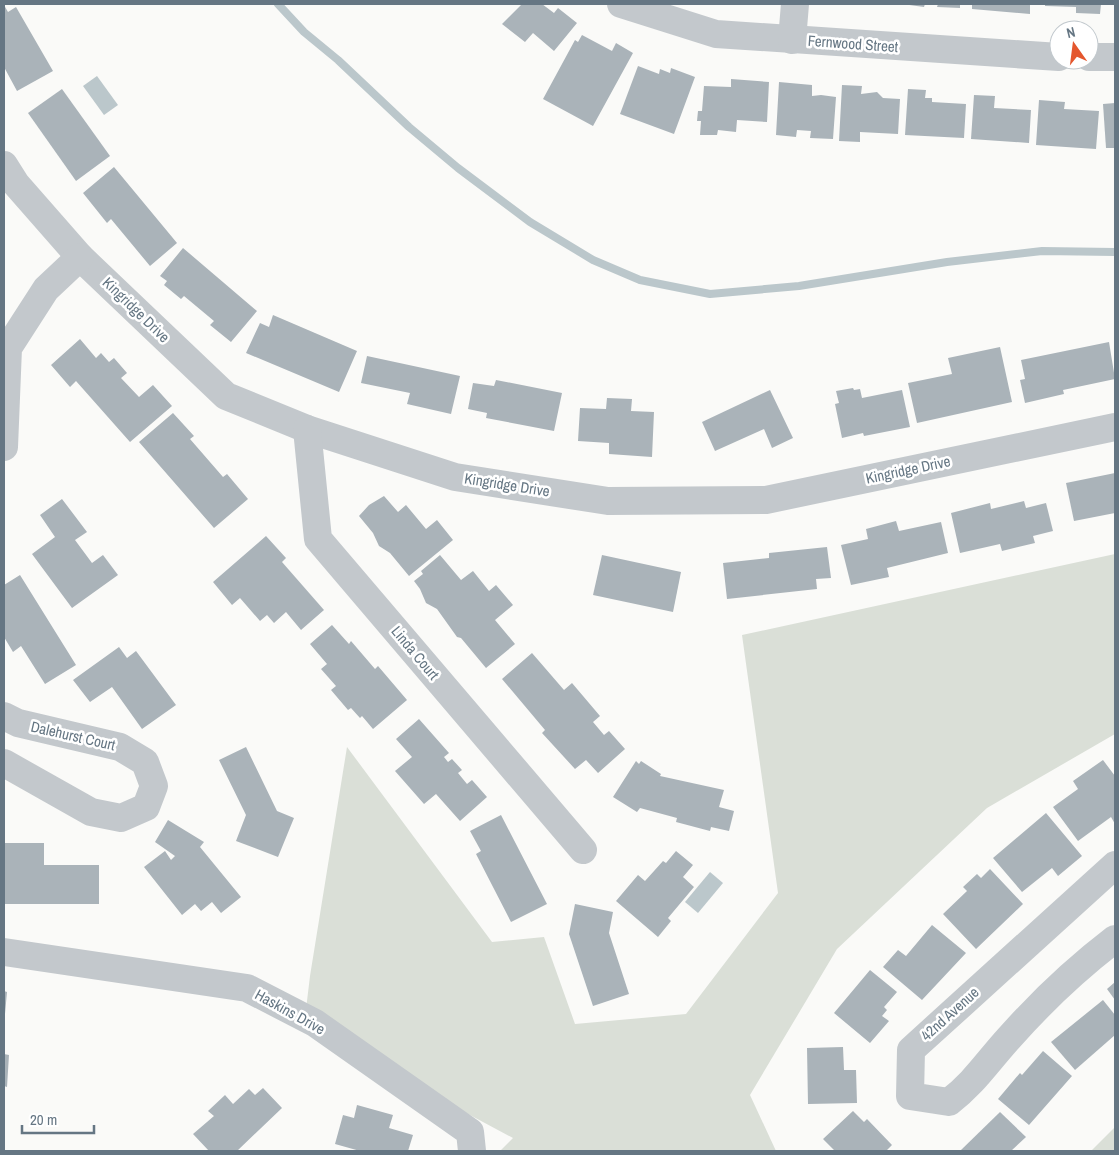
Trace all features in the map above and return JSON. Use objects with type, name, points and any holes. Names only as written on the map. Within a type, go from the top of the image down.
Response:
[{"type":"street","name":"Fernwood Street","points":[[621,4],[645,9],[716,34],[1049,56]]},
{"type":"street","points":[[792,40],[794,4]]},
{"type":"street","points":[[1099,57],[1115,57]]},
{"type":"street","name":"Kingridge Drive","points":[[4,165],[16,184],[80,258],[226,396],[307,430],[456,477],[618,501],[766,500],[1115,426]]},
{"type":"street","points":[[4,448],[8,348],[46,289],[80,258]]},
{"type":"street","name":"Linda Court","points":[[307,430],[318,539],[583,850]]},
{"type":"street","name":"Dalehurst Court","points":[[4,716],[18,723],[120,747],[145,762],[154,786],[146,807],[121,818],[91,812],[4,763]]},
{"type":"street","name":"42nd Avenue","points":[[1115,865],[911,1050],[910,1096],[949,1102],[969,1087],[1009,1038],[1046,999],[1115,939]]},
{"type":"street","name":"Haskins Drive","points":[[4,952],[247,988],[315,1023],[470,1132],[472,1151]]},
{"type":"shaded area","points":[[97,76],[118,105],[104,115],[83,86]]},
{"type":"shaded area","points":[[1115,554],[1115,734],[987,808],[837,949],[750,1095],[776,1151],[500,1151],[513,1138],[304,1026],[310,976],[347,747],[492,942],[544,937],[575,1024],[686,1014],[778,893],[742,635]]},
{"type":"shaded area","points":[[710,872],[723,883],[698,913],[685,902]]},
{"type":"shaded area","points":[[1115,1127],[1115,1151],[1091,1151]]},
{"type":"building","points":[[522,4],[542,4],[554,13],[558,8],[577,23],[554,51],[533,33],[525,42],[502,24]]},
{"type":"building","points":[[902,4],[925,4],[924,7]]},
{"type":"building","points":[[938,4],[960,4],[960,8],[937,7]]},
{"type":"building","points":[[972,4],[1030,4],[1030,14],[972,9]]},
{"type":"building","points":[[1045,4],[1101,4],[1100,14],[1076,13],[1076,7],[1045,6]]},
{"type":"building","points":[[4,5],[8,12],[16,7],[53,71],[17,91],[4,67]]},
{"type":"building","points":[[582,35],[612,51],[616,43],[633,53],[593,126],[543,99],[575,40],[578,42]]},
{"type":"building","points":[[638,66],[659,74],[660,69],[670,73],[671,68],[695,77],[674,134],[620,114]]},
{"type":"building","points":[[731,79],[769,82],[767,122],[737,120],[736,132],[718,130],[717,135],[700,135],[701,121],[697,121],[698,111],[702,111],[704,86],[731,87]]},
{"type":"building","points":[[779,82],[812,85],[812,96],[836,97],[833,139],[810,138],[811,131],[797,130],[796,137],[776,135]]},
{"type":"building","points":[[842,85],[862,86],[861,94],[877,92],[883,98],[900,99],[898,134],[860,132],[860,142],[839,141]]},
{"type":"building","points":[[62,89],[110,156],[76,181],[28,113]]},
{"type":"building","points":[[908,89],[926,90],[925,98],[932,98],[932,102],[966,104],[964,138],[905,135]]},
{"type":"building","points":[[974,95],[995,96],[994,108],[1031,110],[1029,143],[971,139]]},
{"type":"building","points":[[1039,100],[1065,102],[1064,109],[1099,111],[1096,149],[1036,145]]},
{"type":"building","points":[[1115,103],[1115,148],[1106,148],[1103,104]]},
{"type":"building","points":[[114,167],[177,243],[150,266],[111,219],[107,223],[83,193]]},
{"type":"building","points":[[183,248],[257,311],[231,342],[210,325],[214,321],[184,296],[181,299],[164,285],[167,281],[160,276]]},
{"type":"building","points":[[273,315],[357,351],[339,392],[246,353],[260,323],[269,327]]},
{"type":"building","points":[[80,339],[96,358],[101,353],[109,362],[114,358],[127,373],[121,378],[139,397],[153,385],[172,406],[130,442],[76,381],[70,387],[51,365]]},
{"type":"building","points":[[1109,342],[1115,379],[1063,390],[1064,394],[1025,403],[1020,380],[1025,379],[1021,360]]},
{"type":"building","points":[[1000,347],[1012,402],[917,423],[908,383],[952,374],[948,358]]},
{"type":"building","points":[[367,356],[460,376],[451,414],[407,404],[410,393],[361,383]]},
{"type":"building","points":[[496,380],[562,393],[554,431],[486,418],[487,413],[468,409],[473,383],[494,386]]},
{"type":"building","points":[[853,388],[854,390],[860,389],[862,398],[902,390],[910,427],[864,436],[863,433],[842,438],[835,404],[839,403],[836,391]]},
{"type":"building","points":[[770,390],[793,438],[772,448],[764,429],[715,451],[702,422]]},
{"type":"building","points":[[607,398],[632,399],[631,411],[654,412],[652,457],[609,454],[609,443],[578,441],[580,408],[606,409]]},
{"type":"building","points":[[173,413],[194,436],[190,439],[223,477],[227,474],[248,499],[214,528],[139,442]]},
{"type":"building","points":[[1115,473],[1115,513],[1074,521],[1066,483]]},
{"type":"building","points":[[384,496],[398,512],[406,505],[426,529],[437,520],[453,540],[409,576],[390,553],[379,546],[373,533],[359,516],[369,505]]},
{"type":"building","points":[[62,499],[87,532],[75,540],[92,563],[103,555],[118,575],[72,608],[32,554],[55,537],[40,515]]},
{"type":"building","points":[[1024,501],[1026,508],[1046,503],[1053,531],[1033,536],[1035,543],[1002,551],[1000,544],[960,553],[951,513],[990,503],[991,509]]},
{"type":"building","points":[[896,521],[899,531],[941,522],[948,553],[887,568],[889,577],[851,585],[841,545],[868,539],[866,529]]},
{"type":"building","points":[[266,536],[286,558],[282,562],[324,610],[301,630],[286,612],[274,623],[267,615],[260,621],[240,598],[232,605],[213,582]]},
{"type":"building","points":[[827,547],[831,578],[816,579],[817,589],[727,599],[723,563],[769,558],[769,553]]},
{"type":"building","points":[[440,555],[461,580],[473,571],[489,591],[496,585],[513,605],[495,620],[515,644],[486,668],[461,638],[457,637],[437,609],[426,603],[414,581],[423,574],[421,571]]},
{"type":"building","points":[[602,555],[681,572],[673,612],[593,595]]},
{"type":"building","points":[[20,575],[76,665],[45,684],[21,646],[13,652],[4,637],[4,585]]},
{"type":"building","points":[[332,625],[349,644],[351,641],[375,669],[378,666],[407,700],[373,729],[362,716],[360,718],[351,708],[348,710],[331,690],[336,686],[321,669],[327,664],[310,644]]},
{"type":"building","points":[[119,647],[127,658],[136,651],[176,705],[142,729],[112,687],[90,702],[73,680]]},
{"type":"building","points":[[532,653],[564,690],[572,683],[600,716],[593,722],[604,735],[609,731],[625,749],[598,773],[586,760],[575,769],[542,733],[545,730],[502,679]]},
{"type":"building","points":[[419,719],[449,753],[444,757],[448,762],[452,759],[462,770],[458,773],[467,784],[472,780],[487,797],[460,821],[436,794],[424,804],[395,771],[412,757],[396,739]]},
{"type":"building","points":[[246,747],[277,811],[294,818],[278,857],[236,841],[246,815],[219,760]]},
{"type":"building","points":[[1103,760],[1115,776],[1115,824],[1111,817],[1078,841],[1053,807],[1078,789],[1073,781]]},
{"type":"building","points":[[636,761],[639,764],[641,761],[661,774],[660,776],[724,790],[719,807],[734,811],[729,831],[711,827],[710,831],[676,822],[677,818],[640,808],[637,812],[613,797]]},
{"type":"building","points":[[1046,813],[1082,856],[1058,876],[1052,868],[1022,892],[993,858]]},
{"type":"building","points":[[501,815],[547,904],[511,922],[476,854],[481,851],[470,831]]},
{"type":"building","points":[[168,820],[204,842],[200,847],[241,897],[221,913],[212,902],[201,911],[195,904],[182,915],[144,867],[165,851],[171,860],[175,856],[155,842]]},
{"type":"building","points":[[4,843],[44,843],[44,865],[99,865],[99,904],[4,904]]},
{"type":"building","points":[[676,851],[693,865],[683,877],[694,887],[668,918],[671,921],[658,937],[616,901],[638,875],[645,881],[663,861],[666,863]]},
{"type":"building","points":[[990,869],[1023,904],[976,949],[943,914],[967,891],[963,887],[977,874],[981,878]]},
{"type":"building","points":[[575,904],[613,912],[609,933],[629,994],[593,1006],[569,934]]},
{"type":"building","points":[[932,925],[966,953],[922,1000],[883,967],[898,950],[906,956]]},
{"type":"building","points":[[870,970],[897,992],[884,1007],[887,1010],[882,1016],[889,1021],[870,1043],[834,1013]]},
{"type":"building","points":[[1115,982],[1115,1000],[1107,989]]},
{"type":"building","points":[[4,991],[7,992],[5,1014],[4,1014]]},
{"type":"building","points":[[1103,1000],[1115,1015],[1115,1035],[1075,1070],[1051,1042]]},
{"type":"building","points":[[843,1047],[844,1070],[856,1070],[857,1103],[808,1104],[807,1048]]},
{"type":"building","points":[[1043,1051],[1072,1076],[1029,1125],[998,1099],[1020,1073],[1022,1075]]},
{"type":"building","points":[[4,1054],[9,1055],[7,1087],[4,1086]]},
{"type":"building","points":[[263,1088],[282,1108],[237,1151],[209,1151],[193,1134],[214,1116],[208,1111],[225,1095],[233,1104],[249,1089],[255,1095]]},
{"type":"building","points":[[357,1105],[393,1115],[389,1128],[413,1135],[408,1151],[360,1151],[335,1144],[343,1115],[354,1118]]},
{"type":"building","points":[[853,1111],[864,1122],[867,1119],[892,1145],[886,1151],[835,1151],[823,1139]]},
{"type":"building","points":[[1000,1112],[1026,1137],[1011,1151],[960,1151]]},
{"type":"waterway","points":[[278,4],[304,32],[338,60],[409,127],[458,168],[530,222],[593,260],[640,280],[710,294],[799,286],[947,262],[1042,251],[1115,252]]}]
